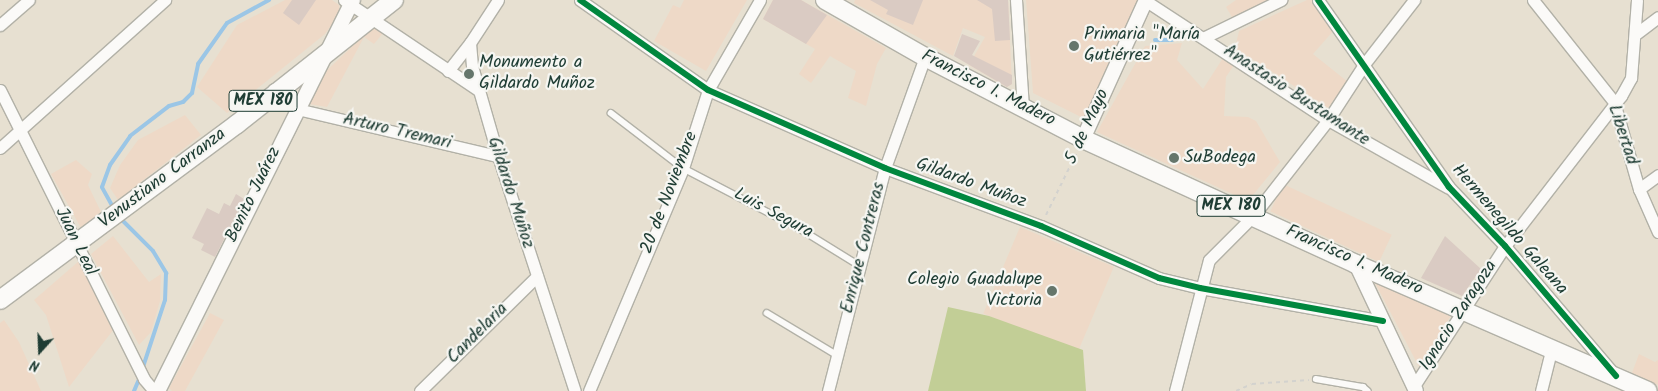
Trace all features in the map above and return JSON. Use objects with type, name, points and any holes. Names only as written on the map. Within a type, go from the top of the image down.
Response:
[{"type":"main road","name":"Venustiano Carranza","points":[[0,300],[237,124],[325,51],[370,20],[394,0]]},
{"type":"main road","name":"Francisco I. Madero","points":[[824,0],[925,57],[1083,138],[1356,264],[1463,308],[1648,391]]},
{"type":"street","points":[[0,25],[28,0]]},
{"type":"street","points":[[0,148],[165,0]]},
{"type":"street","points":[[448,71],[470,43],[498,0]]},
{"type":"street","name":"Gildardo Muñoz","points":[[580,0],[708,90],[885,168],[1041,226],[1160,278],[1200,288],[1382,321]]},
{"type":"street","name":"20 de Noviembre","points":[[589,391],[683,168],[708,90],[760,0]]},
{"type":"street","points":[[1016,0],[1023,107]]},
{"type":"street","name":"Anastasio Bustamante","points":[[1146,0],[1205,37],[1328,120],[1449,188]]},
{"type":"street","name":"5 de Mayo","points":[[1083,138],[1146,0]]},
{"type":"street","points":[[1205,37],[1282,0]]},
{"type":"street","name":"Hermenegildo Galeana","points":[[1318,0],[1365,63],[1449,188],[1505,246],[1616,376]]},
{"type":"street","points":[[1175,391],[1200,288],[1209,260],[1253,216],[1328,120],[1365,63],[1414,0]]},
{"type":"street","name":"Libertad","points":[[1533,0],[1614,102],[1639,190],[1658,232]]},
{"type":"street","name":"Ignacio Zaragoza","points":[[1415,388],[1463,308],[1505,246],[1631,78],[1637,33],[1637,0]]},
{"type":"street","points":[[349,1],[370,20],[478,90]]},
{"type":"street","name":"Benito Juárez","points":[[156,391],[349,1]]},
{"type":"street","points":[[1637,33],[1658,17]]},
{"type":"street","name":"Gildardo Muñoz","points":[[470,43],[478,90],[575,391]]},
{"type":"street","name":"Enrique Contreras","points":[[828,391],[885,168],[925,57]]},
{"type":"street","name":"Juan Leal","points":[[0,90],[22,130],[76,244],[144,379],[156,391]]},
{"type":"street","points":[[275,92],[285,95],[297,109]]},
{"type":"street","name":"Arturo Tremari","points":[[297,109],[498,156]]},
{"type":"street","points":[[1639,190],[1658,175]]},
{"type":"street","points":[[1356,264],[1415,388]]},
{"type":"street","name":"Candelaria","points":[[420,391],[537,276]]},
{"type":"street","points":[[1541,391],[1552,347]]},
{"type":"lane","name":"Luis Segura","points":[[611,113],[683,168],[802,230],[860,266]]},
{"type":"lane","points":[[767,313],[837,356]]},
{"type":"lane","points":[[1316,379],[1363,387],[1368,391]]},
{"type":"path","points":[[1236,391],[1252,384],[1316,379]]},
{"type":"shaded area","points":[[285,0],[332,0],[339,5],[340,13],[325,34],[227,113],[197,87],[237,25]]},
{"type":"shaded area","points":[[684,0],[747,0],[706,71],[654,41],[673,5],[680,8]]},
{"type":"shaded area","points":[[773,0],[801,0],[886,48],[877,64],[866,106],[848,98],[856,71],[830,56],[811,83],[799,74],[815,49],[763,19]]},
{"type":"shaded area","points":[[855,0],[1008,0],[1012,84],[1007,87],[969,65],[985,37],[963,28],[953,56],[854,3]]},
{"type":"shaded area","name":"Primaria \"María Gutiérrez\"","points":[[1026,0],[1142,0],[1085,119],[1033,93]]},
{"type":"shaded area","points":[[1236,0],[1281,0],[1235,22],[1226,7]]},
{"type":"shaded area","points":[[1307,0],[1313,0],[1335,29],[1313,54],[1348,82],[1328,108],[1235,48],[1239,31]]},
{"type":"shaded area","points":[[373,27],[383,33],[374,44],[364,37],[327,107],[309,104],[323,74]]},
{"type":"shaded area","points":[[1182,43],[1177,60],[1203,89],[1223,58],[1234,65],[1226,77],[1224,116],[1248,117],[1256,121],[1280,162],[1248,201],[1097,132],[1145,46]]},
{"type":"shaded area","points":[[185,115],[201,135],[118,200],[110,188],[120,165],[138,140]]},
{"type":"shaded area","points":[[76,160],[92,174],[88,185],[101,212],[81,228],[51,174]]},
{"type":"shaded area","points":[[1283,184],[1392,235],[1379,262],[1270,211]]},
{"type":"shaded area","name":"Colegio Guadalupe Victoria","points":[[1020,227],[1114,267],[1077,353],[983,314]]},
{"type":"shaded area","points":[[113,236],[149,282],[161,274],[160,301],[151,332],[139,345],[91,254]]},
{"type":"shaded area","points":[[79,261],[114,329],[69,387],[46,315],[34,300]]},
{"type":"shaded area","points":[[1373,279],[1452,314],[1419,367]]},
{"type":"shaded area","points":[[210,313],[224,320],[185,391],[172,391],[169,388]]},
{"type":"shaded area","points":[[4,320],[19,342],[41,391],[0,391],[0,323]]},
{"type":"shaded area","points":[[1639,354],[1655,362],[1658,360],[1658,385],[1632,373]]},
{"type":"green space","points":[[948,307],[989,316],[1083,350],[1086,391],[928,391]]},
{"type":"building","points":[[292,0],[316,0],[299,25],[283,13]]},
{"type":"building","points":[[773,0],[801,0],[827,15],[806,44],[763,19]]},
{"type":"building","points":[[870,0],[923,0],[913,25],[886,14],[888,10]]},
{"type":"building","points":[[977,0],[1008,0],[1010,40],[995,41],[992,9]]},
{"type":"building","points":[[962,34],[980,41],[972,55],[1012,75],[1012,84],[1007,87],[954,56]]},
{"type":"building","points":[[236,194],[244,199],[215,257],[201,250],[204,244],[192,238],[207,208],[219,214],[224,203],[230,206]]},
{"type":"building","points":[[1445,236],[1481,269],[1462,296],[1421,278]]},
{"type":"waterway","points":[[114,209],[102,187],[110,165],[130,136],[169,106],[183,102],[192,93],[198,64],[227,23],[269,0]]},
{"type":"waterway","points":[[1155,40],[1172,40]]},
{"type":"waterway","points":[[119,217],[153,251],[166,273],[165,300],[142,370]]},
{"type":"waterway","points":[[134,391],[140,377]]},
{"type":"cycle path","points":[[580,0],[708,90],[885,168],[1041,226],[1159,278],[1200,288],[1383,321]]},
{"type":"cycle path","points":[[1318,0],[1449,187],[1505,246],[1616,376]]},
{"type":"place","name":"Primaria \"María Gutiérrez\"","points":[[1074,46]]},
{"type":"place","name":"Monumento a Gildardo Muñoz","points":[[469,74]]},
{"type":"place","name":"SuBodega","points":[[1174,158]]},
{"type":"place","name":"Colegio Guadalupe Victoria","points":[[1052,291]]}]
